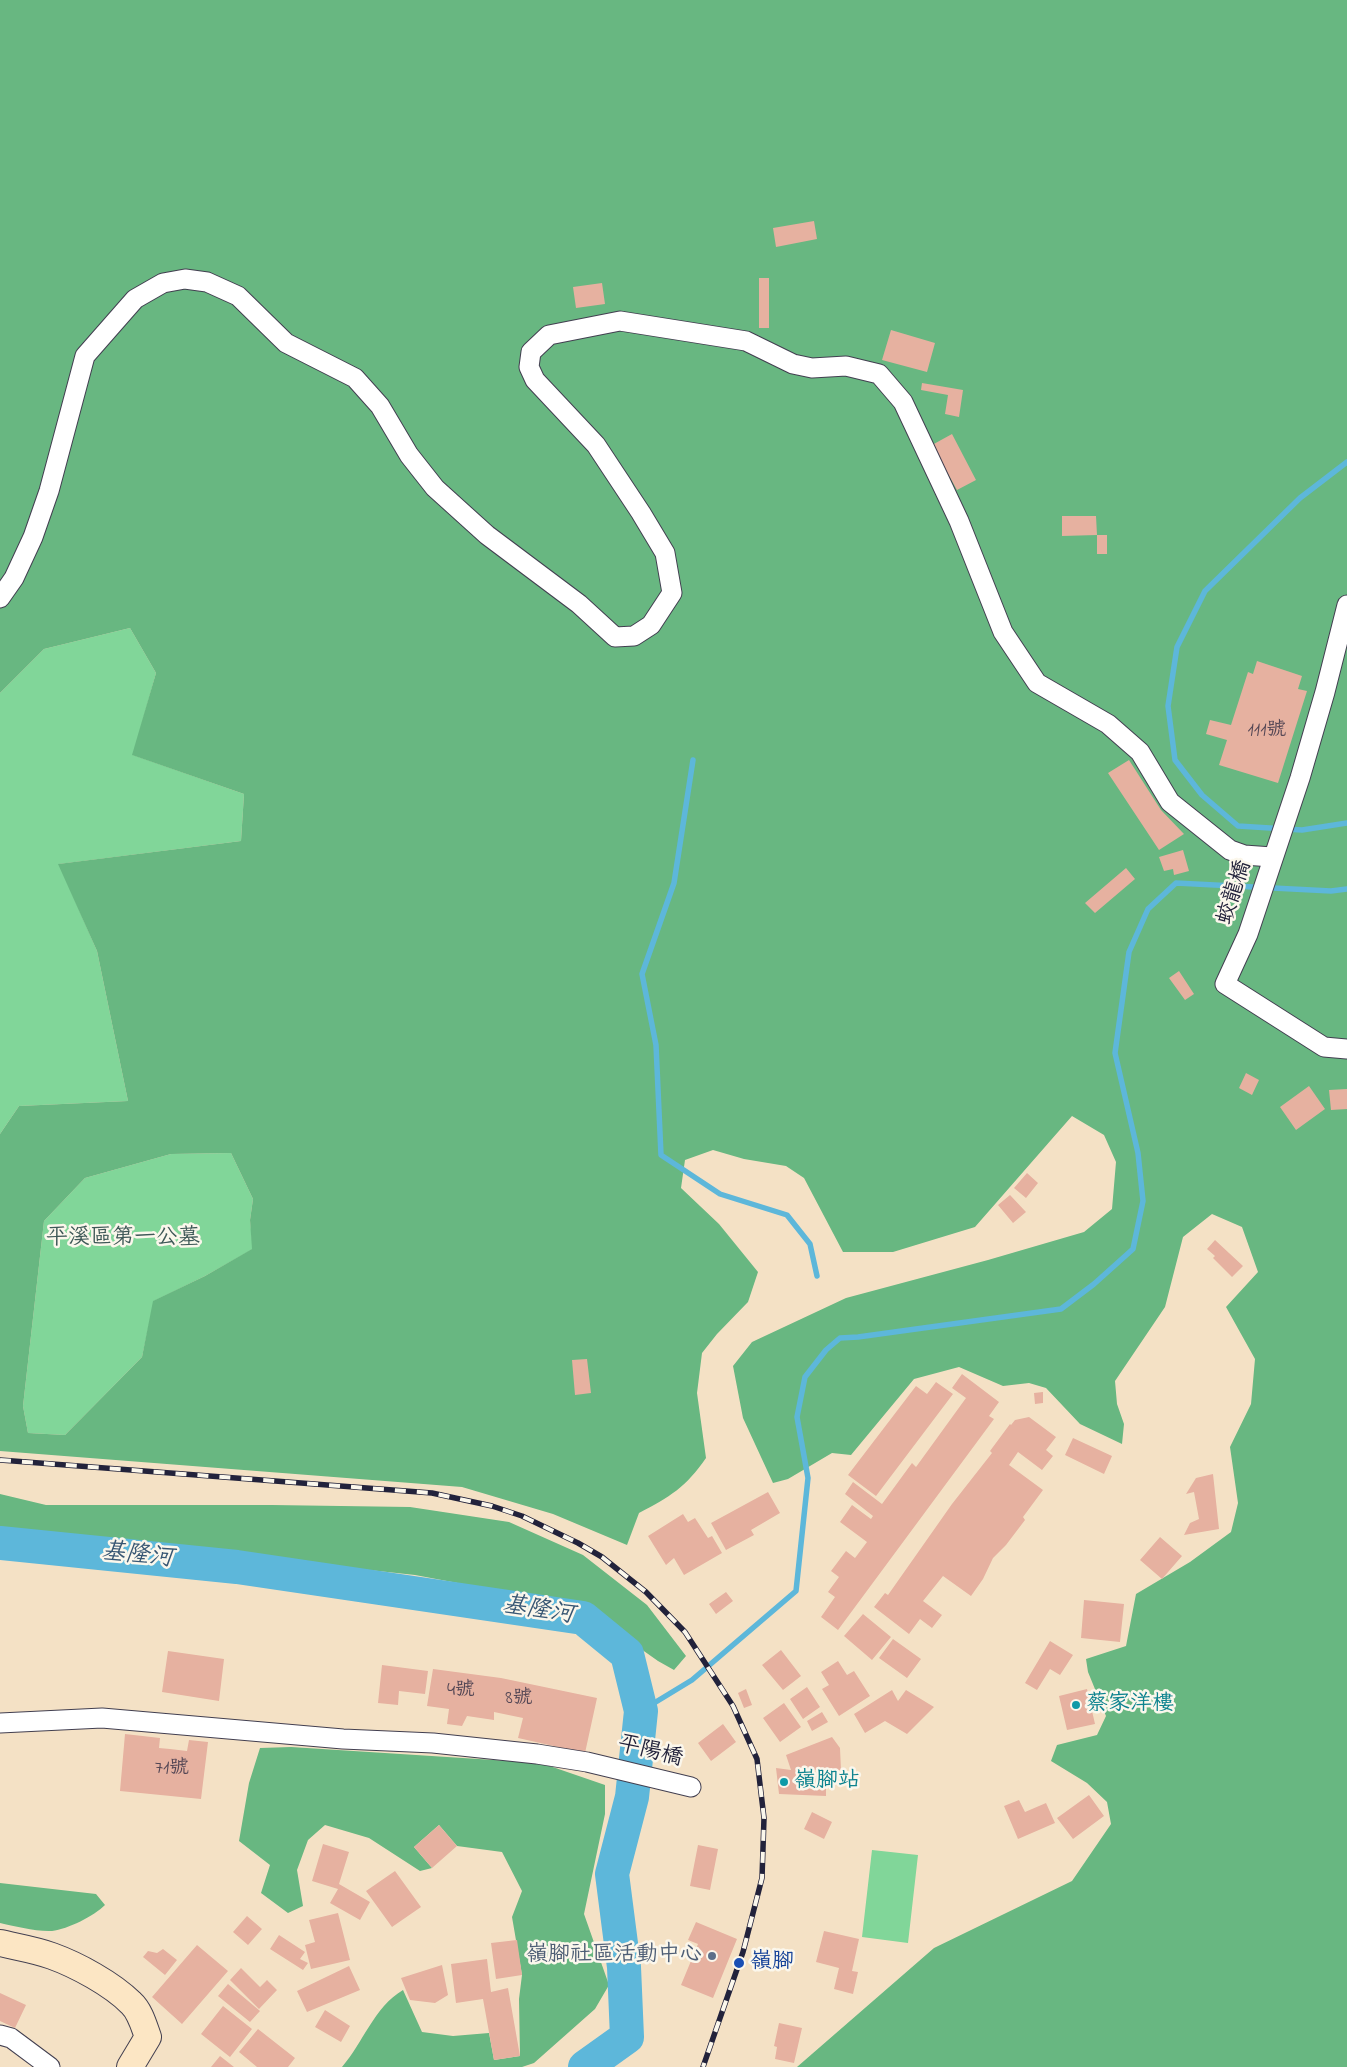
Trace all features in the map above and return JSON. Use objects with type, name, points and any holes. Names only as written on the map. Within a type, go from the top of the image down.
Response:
[{"type":"main road","points":[[0,1943],[62,1960],[107,1983],[132,2003],[142,2020],[148,2037],[130,2067]]},
{"type":"street","points":[[0,598],[14,578],[34,537],[49,491],[85,356],[135,299],[163,283],[185,279],[207,282],[238,296],[286,343],[355,378],[380,406],[409,455],[435,488],[487,535],[579,604],[616,636],[634,636],[651,625],[672,593],[664,553],[596,445],[535,380],[529,367],[531,352],[549,335],[620,321],[746,341],[793,364],[812,368],[846,366],[879,374],[904,402],[959,521],[1003,632],[1037,684],[1108,724],[1140,752],[1170,802],[1230,850],[1244,855],[1272,857]]},
{"type":"street","name":"蛟龍橋","points":[[1347,605],[1325,692],[1300,778],[1272,857],[1248,934],[1225,984],[1324,1046],[1347,1049]]},
{"type":"street","name":"平陽橋","points":[[0,1723],[102,1718],[343,1739],[434,1743],[537,1754],[597,1764],[691,1788]]},
{"type":"street","points":[[0,2035],[11,2038],[50,2067]]},
{"type":"green space","points":[[0,0],[1347,0],[1347,2067],[797,2067],[934,1948],[1072,1881],[1111,1824],[1107,1802],[1087,1783],[1051,1761],[1057,1745],[1097,1735],[1106,1716],[1088,1672],[1086,1659],[1126,1646],[1136,1594],[1190,1562],[1231,1532],[1238,1503],[1230,1447],[1251,1404],[1255,1359],[1226,1307],[1258,1272],[1242,1227],[1212,1214],[1183,1237],[1165,1307],[1115,1381],[1117,1404],[1124,1424],[1122,1444],[1080,1424],[1046,1388],[1029,1383],[1003,1386],[959,1367],[914,1379],[851,1455],[832,1453],[788,1479],[773,1483],[743,1418],[733,1366],[752,1342],[846,1298],[1084,1232],[1112,1209],[1116,1162],[1104,1135],[1072,1116],[975,1227],[893,1252],[843,1252],[804,1178],[786,1166],[744,1159],[713,1150],[685,1160],[681,1188],[719,1224],[758,1272],[748,1302],[717,1334],[702,1353],[697,1393],[706,1458],[691,1477],[677,1490],[639,1513],[627,1545],[553,1514],[462,1487],[0,1451],[0,1134],[19,1106],[128,1101],[97,951],[58,864],[241,841],[244,794],[132,755],[156,673],[130,628],[44,649],[0,693]],"holes":[[[231,1153],[253,1199],[250,1220],[252,1249],[205,1276],[153,1301],[142,1357],[65,1435],[28,1433],[23,1406],[44,1221],[85,1178],[171,1154]]]},
{"type":"green space","points":[[130,628],[156,673],[133,755],[244,794],[241,841],[59,864],[97,951],[128,1101],[19,1106],[0,1134],[0,693],[44,649]]},
{"type":"green space","name":"平溪區第一公墓","points":[[231,1153],[253,1199],[250,1220],[253,1249],[205,1276],[154,1301],[142,1357],[65,1435],[28,1433],[23,1406],[44,1221],[85,1178],[171,1154]]},
{"type":"green space","points":[[0,1494],[46,1505],[410,1507],[509,1522],[583,1555],[647,1605],[686,1656],[674,1670],[658,1661],[580,1606],[415,1575],[0,1530]]},
{"type":"green space","points":[[291,1747],[541,1763],[605,1785],[605,1814],[584,1914],[609,1985],[595,2009],[534,2063],[522,2067],[342,2067],[376,2016],[393,1997],[403,1990],[422,2032],[453,2036],[489,2033],[494,2060],[520,2056],[519,1999],[522,1975],[512,1917],[522,1891],[502,1852],[457,1846],[439,1825],[414,1847],[432,1868],[420,1871],[369,1838],[325,1825],[308,1840],[297,1870],[303,1906],[288,1913],[261,1893],[270,1865],[239,1841],[249,1783],[260,1748]]},
{"type":"green space","points":[[872,1850],[918,1855],[908,1943],[862,1937]]},
{"type":"green space","points":[[0,1883],[96,1894],[105,1905],[88,1918],[73,1925],[52,1931],[33,1930],[0,1923]]},
{"type":"building","points":[[814,221],[817,239],[776,247],[773,228]]},
{"type":"building","points":[[759,278],[769,278],[769,328],[759,328]]},
{"type":"building","points":[[602,283],[605,304],[576,308],[573,287]]},
{"type":"building","points":[[891,330],[935,343],[927,372],[882,360]]},
{"type":"building","points":[[922,383],[963,390],[959,417],[945,414],[948,395],[921,390]]},
{"type":"building","points":[[952,434],[976,480],[957,490],[932,445]]},
{"type":"building","points":[[1062,516],[1096,516],[1097,535],[1062,536]]},
{"type":"building","points":[[1097,535],[1107,535],[1107,554],[1097,554]]},
{"type":"building","points":[[1257,661],[1302,676],[1298,689],[1307,691],[1278,783],[1219,765],[1227,740],[1206,734],[1210,720],[1231,725],[1248,672],[1253,674]]},
{"type":"building","points":[[1129,760],[1161,810],[1184,834],[1159,850],[1108,773]]},
{"type":"building","points":[[1183,850],[1189,871],[1174,875],[1173,869],[1164,871],[1159,857]]},
{"type":"building","points":[[1126,868],[1135,879],[1095,913],[1085,903]]},
{"type":"building","points":[[1179,971],[1194,994],[1185,1000],[1169,978]]},
{"type":"building","points":[[1246,1073],[1259,1080],[1252,1095],[1239,1088]]},
{"type":"building","points":[[1309,1086],[1325,1109],[1296,1130],[1280,1107]]},
{"type":"building","points":[[1347,1089],[1347,1109],[1331,1110],[1329,1090]]},
{"type":"building","points":[[1027,1173],[1038,1183],[1026,1198],[1014,1188]]},
{"type":"building","points":[[1010,1195],[1026,1212],[1013,1223],[998,1205]]},
{"type":"building","points":[[1215,1240],[1243,1266],[1232,1277],[1213,1258],[1215,1256],[1207,1249]]},
{"type":"building","points":[[587,1359],[591,1393],[575,1395],[572,1360]]},
{"type":"building","points":[[962,1374],[999,1402],[989,1416],[994,1419],[838,1630],[821,1617],[835,1597],[828,1592],[839,1577],[831,1571],[846,1551],[855,1558],[867,1542],[840,1522],[852,1505],[871,1519],[873,1516],[845,1494],[853,1482],[882,1504],[912,1463],[916,1467],[966,1398],[952,1388]]},
{"type":"building","points":[[936,1382],[953,1394],[876,1496],[848,1475],[916,1386],[927,1394]]},
{"type":"building","points":[[1043,1392],[1043,1403],[1035,1404],[1034,1393]]},
{"type":"building","points":[[1029,1417],[1056,1437],[1046,1450],[1053,1456],[1042,1470],[1018,1452],[1009,1465],[1043,1490],[1023,1517],[1025,1520],[1006,1545],[993,1558],[983,1579],[971,1596],[943,1576],[923,1601],[942,1615],[932,1628],[920,1619],[909,1634],[874,1607],[885,1593],[888,1595],[952,1504],[992,1453],[990,1451],[1010,1424],[1015,1420]]},
{"type":"building","points":[[1073,1438],[1112,1456],[1104,1474],[1065,1455]]},
{"type":"building","points":[[1213,1474],[1219,1529],[1184,1535],[1190,1523],[1199,1519],[1194,1492],[1186,1494],[1196,1478]]},
{"type":"building","points":[[768,1492],[780,1513],[751,1530],[754,1535],[726,1550],[711,1523]]},
{"type":"building","points":[[683,1514],[688,1522],[695,1518],[708,1538],[712,1536],[722,1553],[684,1575],[674,1558],[666,1565],[648,1536]]},
{"type":"building","points":[[1160,1537],[1182,1556],[1162,1579],[1140,1560]]},
{"type":"building","points":[[726,1592],[733,1601],[716,1614],[709,1604]]},
{"type":"building","points":[[1084,1600],[1124,1604],[1120,1642],[1081,1638]]},
{"type":"building","points":[[863,1614],[891,1637],[872,1660],[844,1636]]},
{"type":"building","points":[[893,1639],[921,1659],[907,1678],[879,1658]]},
{"type":"building","points":[[1050,1641],[1073,1655],[1060,1675],[1050,1669],[1037,1690],[1025,1683]]},
{"type":"building","points":[[781,1650],[801,1676],[783,1690],[762,1665]]},
{"type":"building","points":[[168,1651],[224,1659],[219,1701],[162,1692]]},
{"type":"building","points":[[838,1661],[847,1675],[854,1671],[870,1696],[839,1716],[822,1689],[829,1685],[821,1672]]},
{"type":"building","points":[[382,1665],[428,1671],[425,1694],[399,1691],[398,1705],[378,1703]]},
{"type":"building","points":[[433,1669],[501,1678],[597,1698],[585,1753],[518,1738],[523,1718],[494,1712],[494,1720],[467,1716],[462,1726],[447,1724],[449,1709],[427,1706]]},
{"type":"building","points":[[807,1687],[820,1707],[803,1719],[790,1699]]},
{"type":"building","points":[[746,1689],[752,1705],[744,1708],[738,1693]]},
{"type":"building","points":[[1087,1689],[1095,1724],[1067,1730],[1059,1696]]},
{"type":"building","points":[[892,1690],[898,1701],[906,1690],[934,1707],[907,1734],[885,1721],[865,1733],[854,1714]]},
{"type":"building","points":[[784,1703],[801,1727],[780,1742],[763,1718]]},
{"type":"building","points":[[822,1712],[828,1722],[812,1731],[807,1721]]},
{"type":"building","points":[[723,1724],[736,1742],[711,1761],[698,1743]]},
{"type":"building","points":[[125,1734],[160,1738],[159,1748],[187,1751],[189,1740],[208,1742],[201,1799],[120,1791]]},
{"type":"building","points":[[832,1737],[840,1748],[841,1770],[797,1770],[826,1773],[826,1796],[779,1794],[776,1768],[791,1770],[786,1755]]},
{"type":"building","points":[[1089,1795],[1104,1816],[1073,1839],[1057,1818]]},
{"type":"building","points":[[1019,1800],[1025,1812],[1046,1803],[1055,1823],[1018,1839],[1004,1806]]},
{"type":"building","points":[[812,1812],[832,1822],[824,1839],[804,1829]]},
{"type":"building","points":[[439,1825],[457,1846],[432,1868],[414,1847]]},
{"type":"building","points":[[323,1844],[349,1852],[339,1884],[370,1902],[360,1920],[330,1903],[338,1889],[312,1881]]},
{"type":"building","points":[[698,1845],[718,1849],[710,1890],[690,1886]]},
{"type":"building","points":[[395,1871],[421,1907],[392,1927],[366,1891]]},
{"type":"building","points":[[338,1913],[350,1960],[311,1969],[305,1945],[315,1942],[309,1920]]},
{"type":"building","points":[[247,1916],[262,1929],[248,1945],[233,1932]]},
{"type":"building","name":"嶺腳社區活動中心","points":[[696,1922],[737,1939],[713,1998],[681,1985],[698,1944],[688,1940]]},
{"type":"building","points":[[824,1931],[859,1939],[852,1971],[858,1972],[853,1994],[834,1989],[839,1968],[816,1962]]},
{"type":"building","points":[[279,1935],[305,1952],[300,1959],[308,1963],[303,1970],[270,1949]]},
{"type":"building","points":[[517,1940],[522,1975],[496,1979],[491,1943]]},
{"type":"building","points":[[197,1945],[228,1971],[182,2024],[152,1997]]},
{"type":"building","points":[[163,1949],[177,1960],[165,1975],[143,1957],[148,1951],[157,1953]]},
{"type":"building","points":[[487,1959],[491,1992],[508,1988],[520,2056],[494,2060],[483,1999],[456,2003],[451,1964]]},
{"type":"building","points":[[442,1965],[448,1995],[435,2003],[410,2000],[401,1978]]},
{"type":"building","points":[[349,1966],[360,1990],[307,2012],[297,1991]]},
{"type":"building","points":[[241,1968],[260,1987],[267,1980],[277,1990],[259,2009],[230,1980]]},
{"type":"building","points":[[228,1984],[260,2011],[250,2022],[218,1996]]},
{"type":"building","points":[[0,1993],[26,2005],[15,2028],[0,2021]]},
{"type":"building","points":[[223,2006],[252,2029],[230,2057],[201,2034]]},
{"type":"building","points":[[325,2010],[350,2026],[341,2042],[315,2027]]},
{"type":"building","points":[[779,2023],[802,2028],[794,2063],[775,2059],[777,2047],[774,2046]]},
{"type":"building","points":[[258,2029],[295,2058],[288,2067],[257,2067],[239,2052]]},
{"type":"building","points":[[220,2056],[234,2067],[211,2067]]},
{"type":"waterway","points":[[1347,462],[1300,498],[1205,591],[1177,647],[1168,706],[1175,760],[1202,795],[1238,826],[1302,830],[1347,823]]},
{"type":"waterway","points":[[693,760],[674,883],[642,974],[656,1045],[661,1155],[720,1194],[787,1215],[810,1244],[817,1276]]},
{"type":"waterway","points":[[641,1711],[692,1680],[796,1591],[808,1478],[797,1417],[805,1377],[826,1350],[840,1338],[1061,1309],[1094,1284],[1133,1249],[1143,1201],[1138,1153],[1115,1053],[1129,952],[1148,909],[1176,883],[1331,891],[1347,889]]},
{"type":"waterway","name":"基隆河","points":[[0,1543],[237,1567],[583,1618],[627,1654],[641,1711],[632,1797],[612,1874],[624,1967],[627,2037],[585,2067]]},
{"type":"railway","points":[[0,1460],[432,1493],[492,1506],[522,1516],[578,1543],[602,1557],[646,1592],[685,1632],[733,1706],[757,1759],[764,1818],[762,1878],[743,1952],[703,2067]]},
{"type":"place","name":"蔡家洋樓","points":[[1076,1705]]},
{"type":"place","name":"嶺腳站","points":[[784,1782]]},
{"type":"place","name":"嶺腳社區活動中心","points":[[712,1956]]},
{"type":"place","name":"嶺腳","points":[[739,1963]]}]
